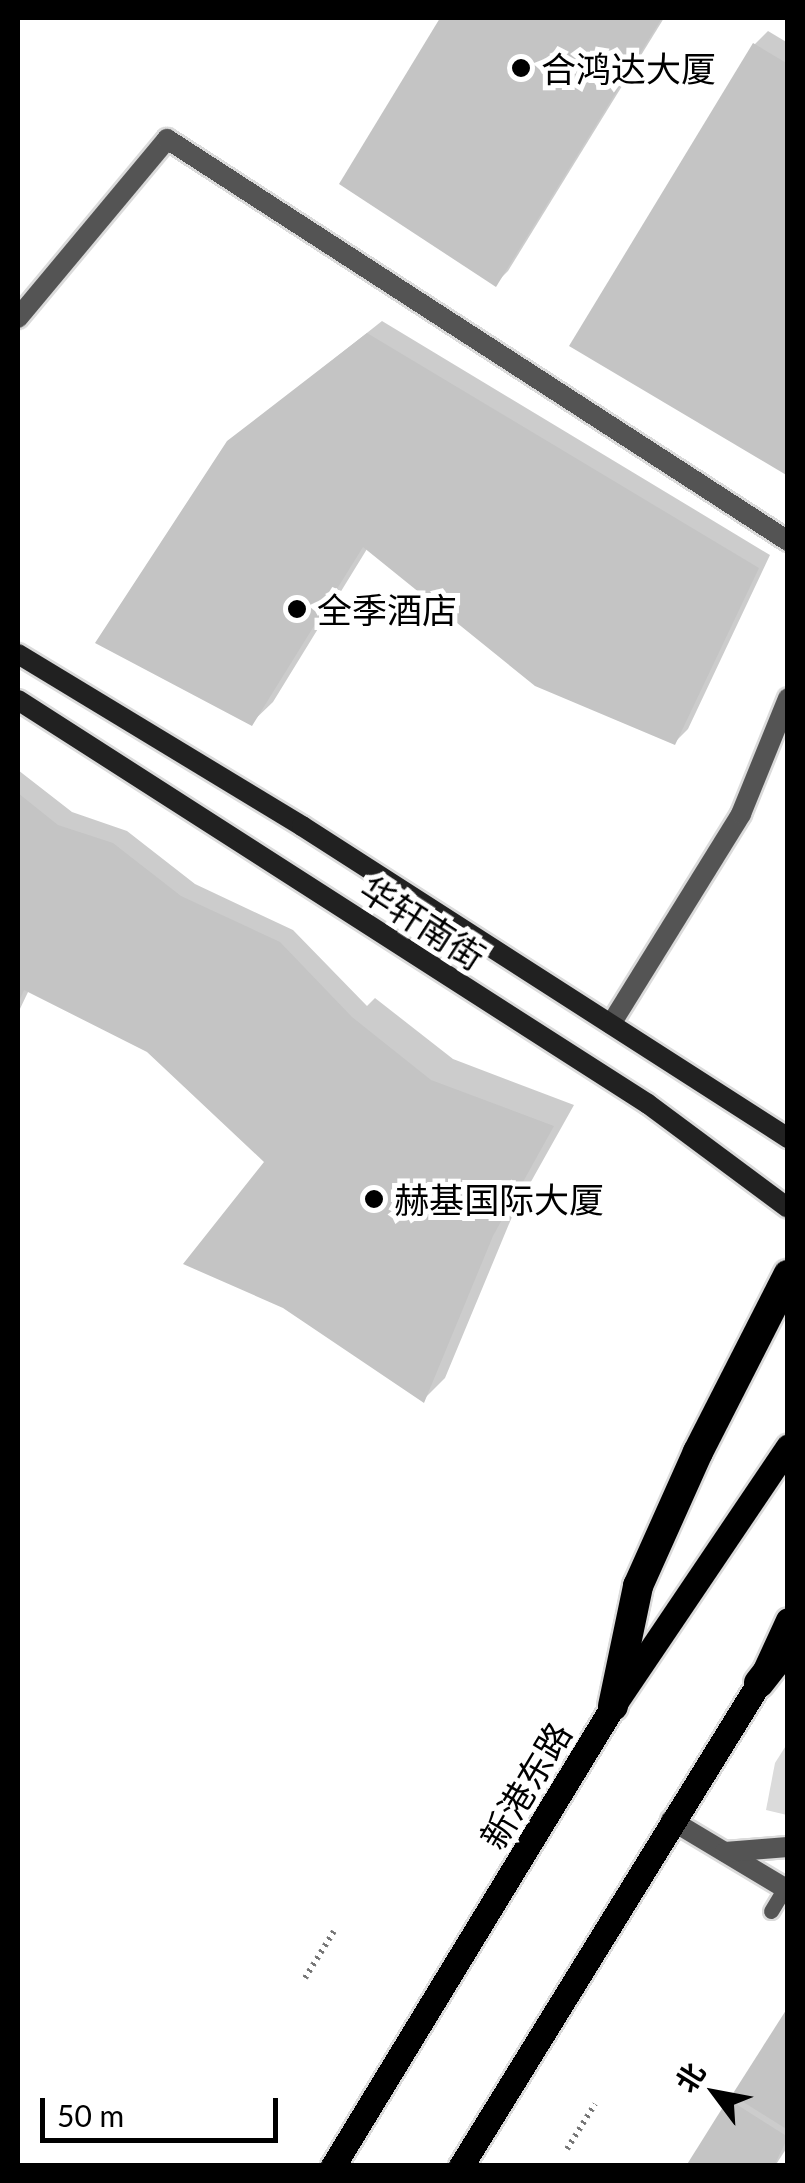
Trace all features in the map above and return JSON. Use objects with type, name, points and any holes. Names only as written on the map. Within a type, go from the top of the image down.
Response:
[{"type":"highway","points":[[613,1706],[638,1586],[698,1452],[788,1275]]},
{"type":"highway","points":[[759,1683],[788,1646]]},
{"type":"main road","name":"新港东路","points":[[333,2166],[613,1706],[788,1447]]},
{"type":"main road","points":[[460,2166],[759,1683],[788,1620]]},
{"type":"street","points":[[18,318],[167,139],[788,542]]},
{"type":"street","name":"华轩南街","points":[[18,654],[302,826],[788,1138]]},
{"type":"street","points":[[610,1024],[741,814],[788,698]]},
{"type":"street","name":"华轩南街","points":[[18,700],[648,1104],[788,1208]]},
{"type":"street","points":[[672,1820],[786,1889]]},
{"type":"street","points":[[726,1852],[788,1848]]},
{"type":"lane","points":[[772,1911],[786,1889]]},
{"type":"path","points":[[306,1978],[334,1930]]},
{"type":"path","points":[[567,2149],[594,2104]]},
{"type":"shaded area","points":[[787,1744],[788,1815],[766,1810],[775,1763]]},
{"type":"building","name":"合鸿达大厦","points":[[440,18],[662,18],[496,287],[339,184]]},
{"type":"building","points":[[753,43],[788,64],[788,476],[569,346]]},
{"type":"building","points":[[367,333],[759,568],[675,745],[535,686],[363,547],[252,726],[95,643],[227,441]]},
{"type":"building","points":[[18,793],[58,825],[113,843],[181,896],[280,942],[352,1017],[431,1080],[554,1126],[493,1236],[424,1403],[283,1308],[183,1264],[264,1162],[147,1052],[24,990],[18,1004]]},
{"type":"building","points":[[788,2007],[788,2130],[732,2095]]},
{"type":"building","points":[[728,2099],[788,2137],[774,2166],[686,2166]]},
{"type":"place","name":"合鸿达大厦","points":[[521,68]]},
{"type":"place","name":"全季酒店","points":[[297,609]]},
{"type":"place","name":"赫基国际大厦","points":[[374,1199]]}]
